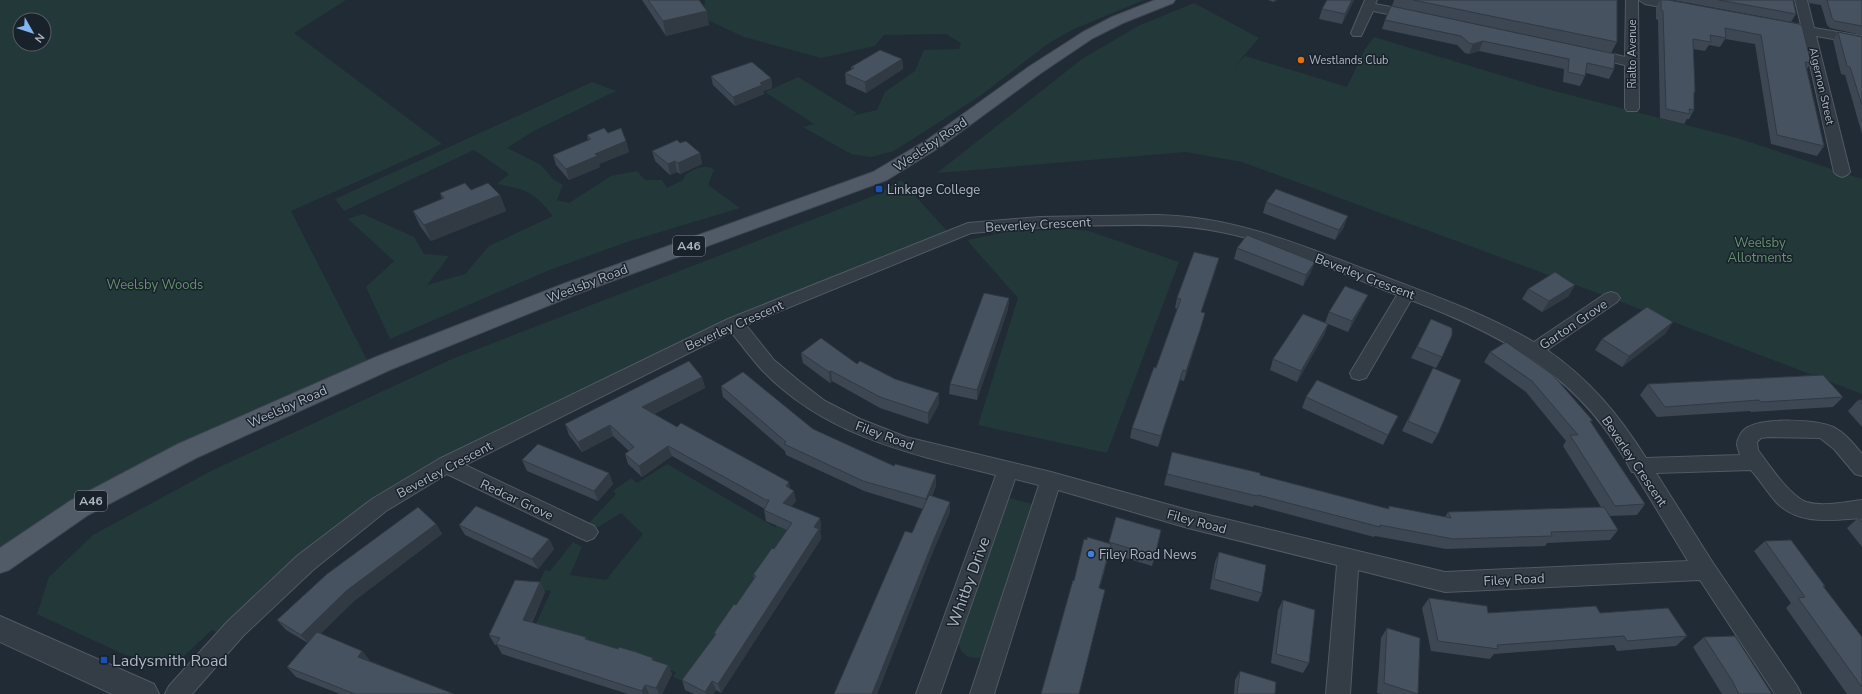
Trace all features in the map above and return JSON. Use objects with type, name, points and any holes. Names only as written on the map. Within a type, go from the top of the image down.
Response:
[{"type":"main road","name":"Weelsby Road","points":[[0,562],[79,508],[180,454],[384,363],[570,289],[880,176],[901,165],[943,138],[1033,71],[1089,35],[1128,14],[1168,0]]},
{"type":"street","name":"Rialto Avenue","points":[[1632,0],[1632,108]]},
{"type":"street","points":[[1645,0],[1691,8]]},
{"type":"street","name":"Algernon Street","points":[[1801,0],[1842,172]]},
{"type":"street","points":[[1356,33],[1370,3],[1422,17]]},
{"type":"street","points":[[1765,22],[1862,40]]},
{"type":"street","points":[[1577,50],[1631,62]]},
{"type":"street","name":"Beverley Crescent","points":[[177,694],[235,629],[305,563],[379,505],[446,465],[734,323],[968,228],[1007,222],[1171,220],[1222,226],[1299,250],[1467,317],[1536,350],[1553,362],[1584,390],[1619,434],[1705,570],[1789,694]]},
{"type":"street","points":[[1359,373],[1407,293]]},
{"type":"street","name":"Garton Grove","points":[[1536,350],[1611,298]]},
{"type":"street","name":"Filey Road","points":[[734,323],[768,365],[792,386],[818,406],[853,424],[903,444],[1052,480],[1188,519],[1445,582],[1705,570]]},
{"type":"street","points":[[1862,468],[1837,440],[1825,432],[1810,429],[1756,432],[1748,441],[1748,449],[1756,462],[1783,496],[1799,508],[1815,512],[1862,509]]},
{"type":"street","points":[[1640,466],[1756,462]]},
{"type":"street","name":"Redcar Grove","points":[[446,465],[587,532]]},
{"type":"street","name":"Whitby Drive","points":[[928,694],[1008,470]]},
{"type":"street","points":[[982,694],[1052,480]]},
{"type":"street","points":[[1338,694],[1348,559]]},
{"type":"street","points":[[0,629],[144,694]]},
{"type":"green space","name":"Weelsby Woods","points":[[0,0],[346,0],[294,33],[442,144],[291,211],[368,362],[183,442],[72,499],[0,548]]},
{"type":"green space","points":[[705,0],[1144,0],[1074,29],[1049,43],[980,96],[894,151],[871,157],[851,154],[803,127],[814,124],[765,92],[798,77],[857,113],[851,116],[877,110],[885,92],[915,71],[924,50],[959,49],[961,43],[946,34],[884,35],[875,46],[821,58],[744,37],[703,18]]},
{"type":"green space","name":"Weelsby Allotments","points":[[1194,3],[1259,38],[1234,67],[1245,56],[1347,87],[1365,49],[1374,37],[1543,88],[1737,138],[1862,179],[1862,394],[1611,298],[1242,162],[1186,152],[937,173],[1082,59],[1138,26]]},
{"type":"green space","points":[[592,82],[616,91],[534,131],[507,148],[541,165],[553,179],[563,185],[557,200],[569,203],[611,176],[637,171],[645,180],[662,180],[667,188],[683,180],[689,172],[707,167],[714,170],[708,185],[740,208],[627,242],[547,271],[390,339],[366,287],[394,261],[348,219],[363,214],[414,237],[424,254],[449,256],[427,285],[465,274],[489,246],[553,216],[540,201],[529,193],[516,188],[497,184],[509,174],[474,150],[344,211],[335,199]]},
{"type":"green space","points":[[901,180],[948,232],[719,324],[384,495],[284,567],[219,633],[212,630],[171,668],[123,654],[37,614],[49,577],[93,535],[211,471],[452,359],[876,195]]},
{"type":"green space","points":[[1070,229],[1089,231],[1179,262],[1107,453],[978,425],[1018,298],[967,240],[1006,232]]},
{"type":"green space","points":[[667,464],[775,527],[784,517],[794,522],[685,682],[673,677],[676,672],[535,626],[551,591],[536,589],[545,570],[550,571],[573,542],[582,547],[570,575],[606,580],[643,534],[621,513],[597,528],[589,523],[616,494],[613,491],[631,478],[637,483]]},
{"type":"green space","points":[[1009,498],[1036,505],[983,657],[974,658],[964,654],[958,643]]},
{"type":"building","points":[[648,0],[699,0],[707,11],[663,21]]},
{"type":"building","points":[[1327,0],[1352,0],[1345,14],[1322,9]]},
{"type":"building","points":[[1413,0],[1617,0],[1617,42]]},
{"type":"building","points":[[1661,0],[1799,24],[1802,26],[1811,63],[1805,62],[1824,146],[1777,135],[1761,35],[1725,28],[1726,38],[1710,35],[1711,42],[1693,39],[1695,92],[1694,110],[1689,109],[1690,114],[1666,109],[1663,11],[1661,10]]},
{"type":"building","points":[[1719,0],[1793,0],[1796,14]]},
{"type":"building","points":[[1827,0],[1862,0],[1862,26],[1835,21],[1832,18]]},
{"type":"building","points":[[1391,6],[1615,54],[1614,69],[1587,63],[1585,76],[1568,72],[1569,59],[1483,41],[1473,44],[1469,43],[1461,36],[1385,20]]},
{"type":"building","points":[[1838,32],[1862,37],[1862,105],[1850,67],[1847,66]]},
{"type":"building","points":[[880,50],[902,59],[865,82],[845,73],[854,68],[851,67]]},
{"type":"building","points":[[752,62],[771,78],[760,83],[762,85],[733,97],[711,76]]},
{"type":"building","points":[[604,128],[608,133],[621,128],[626,141],[595,154],[597,156],[566,169],[553,155],[591,139],[587,135]]},
{"type":"building","points":[[677,140],[680,143],[686,141],[700,153],[678,163],[675,161],[668,164],[652,151]]},
{"type":"building","points":[[465,183],[471,190],[488,183],[500,195],[424,225],[413,211],[444,198],[440,193]]},
{"type":"building","points":[[1276,189],[1348,216],[1339,230],[1266,202]]},
{"type":"building","points":[[1247,235],[1315,262],[1306,275],[1237,248]]},
{"type":"building","points":[[1194,252],[1219,258],[1201,312],[1205,313],[1200,330],[1186,371],[1183,370],[1161,436],[1132,428],[1181,299],[1177,298]]},
{"type":"building","points":[[1555,272],[1575,285],[1549,301],[1528,289]]},
{"type":"building","points":[[1345,286],[1368,295],[1352,321],[1329,312]]},
{"type":"building","points":[[984,293],[1009,298],[977,390],[950,384]]},
{"type":"building","points":[[1647,307],[1673,322],[1629,356],[1602,339]]},
{"type":"building","points":[[1303,314],[1328,324],[1301,371],[1273,359]]},
{"type":"building","points":[[1431,319],[1452,328],[1452,335],[1442,357],[1417,347]]},
{"type":"building","points":[[821,338],[857,364],[860,361],[895,379],[939,393],[928,413],[880,397],[831,371],[829,372],[801,353]]},
{"type":"building","points":[[1506,342],[1552,374],[1593,421],[1590,421],[1645,504],[1615,506],[1570,435],[1578,435],[1532,381],[1490,352]]},
{"type":"building","points":[[689,361],[702,377],[642,407],[677,427],[681,423],[789,482],[786,486],[794,491],[783,503],[820,518],[814,527],[819,529],[718,684],[712,681],[705,692],[682,680],[716,634],[714,633],[734,604],[736,605],[756,576],[753,575],[772,548],[774,549],[792,523],[764,510],[769,500],[766,500],[668,446],[639,466],[625,454],[634,447],[610,425],[578,442],[565,424]]},
{"type":"building","points":[[1433,368],[1461,380],[1438,434],[1408,421]]},
{"type":"building","points":[[743,372],[813,429],[894,466],[895,464],[936,475],[926,499],[863,481],[784,444],[786,442],[721,386]]},
{"type":"building","points":[[1823,375],[1843,397],[1761,402],[1759,400],[1665,407],[1648,384]]},
{"type":"building","points":[[1317,380],[1398,416],[1388,435],[1306,397]]},
{"type":"building","points":[[538,444],[609,473],[594,491],[522,460]]},
{"type":"building","points":[[1172,452],[1260,473],[1260,475],[1389,509],[1389,506],[1451,518],[1448,512],[1604,507],[1618,530],[1551,532],[1552,536],[1453,539],[1380,525],[1380,527],[1258,495],[1167,474]]},
{"type":"building","points":[[929,495],[950,502],[872,694],[834,694],[905,531],[912,533]]},
{"type":"building","points":[[476,506],[549,539],[532,559],[459,525]]},
{"type":"building","points":[[418,507],[436,524],[346,591],[301,635],[277,620],[327,574]]},
{"type":"building","points":[[1116,517],[1161,530],[1155,556],[1109,542]]},
{"type":"building","points":[[1087,537],[1111,544],[1099,588],[1105,590],[1079,694],[1041,694],[1073,580],[1074,581],[1084,539],[1087,540]]},
{"type":"building","points":[[1791,540],[1825,586],[1823,586],[1862,637],[1862,687],[1798,598],[1805,597],[1765,541]]},
{"type":"building","points":[[1219,552],[1266,565],[1262,593],[1214,579]]},
{"type":"building","points":[[515,580],[540,582],[523,620],[586,637],[585,639],[618,649],[619,647],[636,652],[653,658],[652,660],[668,665],[656,688],[645,685],[642,691],[496,644],[500,638],[489,635]]},
{"type":"building","points":[[1429,598],[1487,606],[1488,613],[1596,606],[1600,613],[1668,608],[1687,636],[1627,641],[1624,636],[1497,645],[1498,649],[1438,641]]},
{"type":"building","points":[[1283,600],[1315,610],[1309,663],[1276,654]]},
{"type":"building","points":[[1387,628],[1420,638],[1418,694],[1384,683]]},
{"type":"building","points":[[317,632],[362,651],[358,657],[454,694],[355,694],[287,667]]},
{"type":"building","points":[[1735,636],[1772,694],[1739,694],[1704,637]]},
{"type":"building","points":[[1240,671],[1276,682],[1275,694],[1237,694]]},
{"type":"place","name":"Westlands Club","points":[[1301,60]]},
{"type":"place","name":"Linkage College","points":[[879,189]]},
{"type":"place","name":"Filey Road News","points":[[1091,554]]},
{"type":"place","name":"Ladysmith Road","points":[[104,660]]}]
